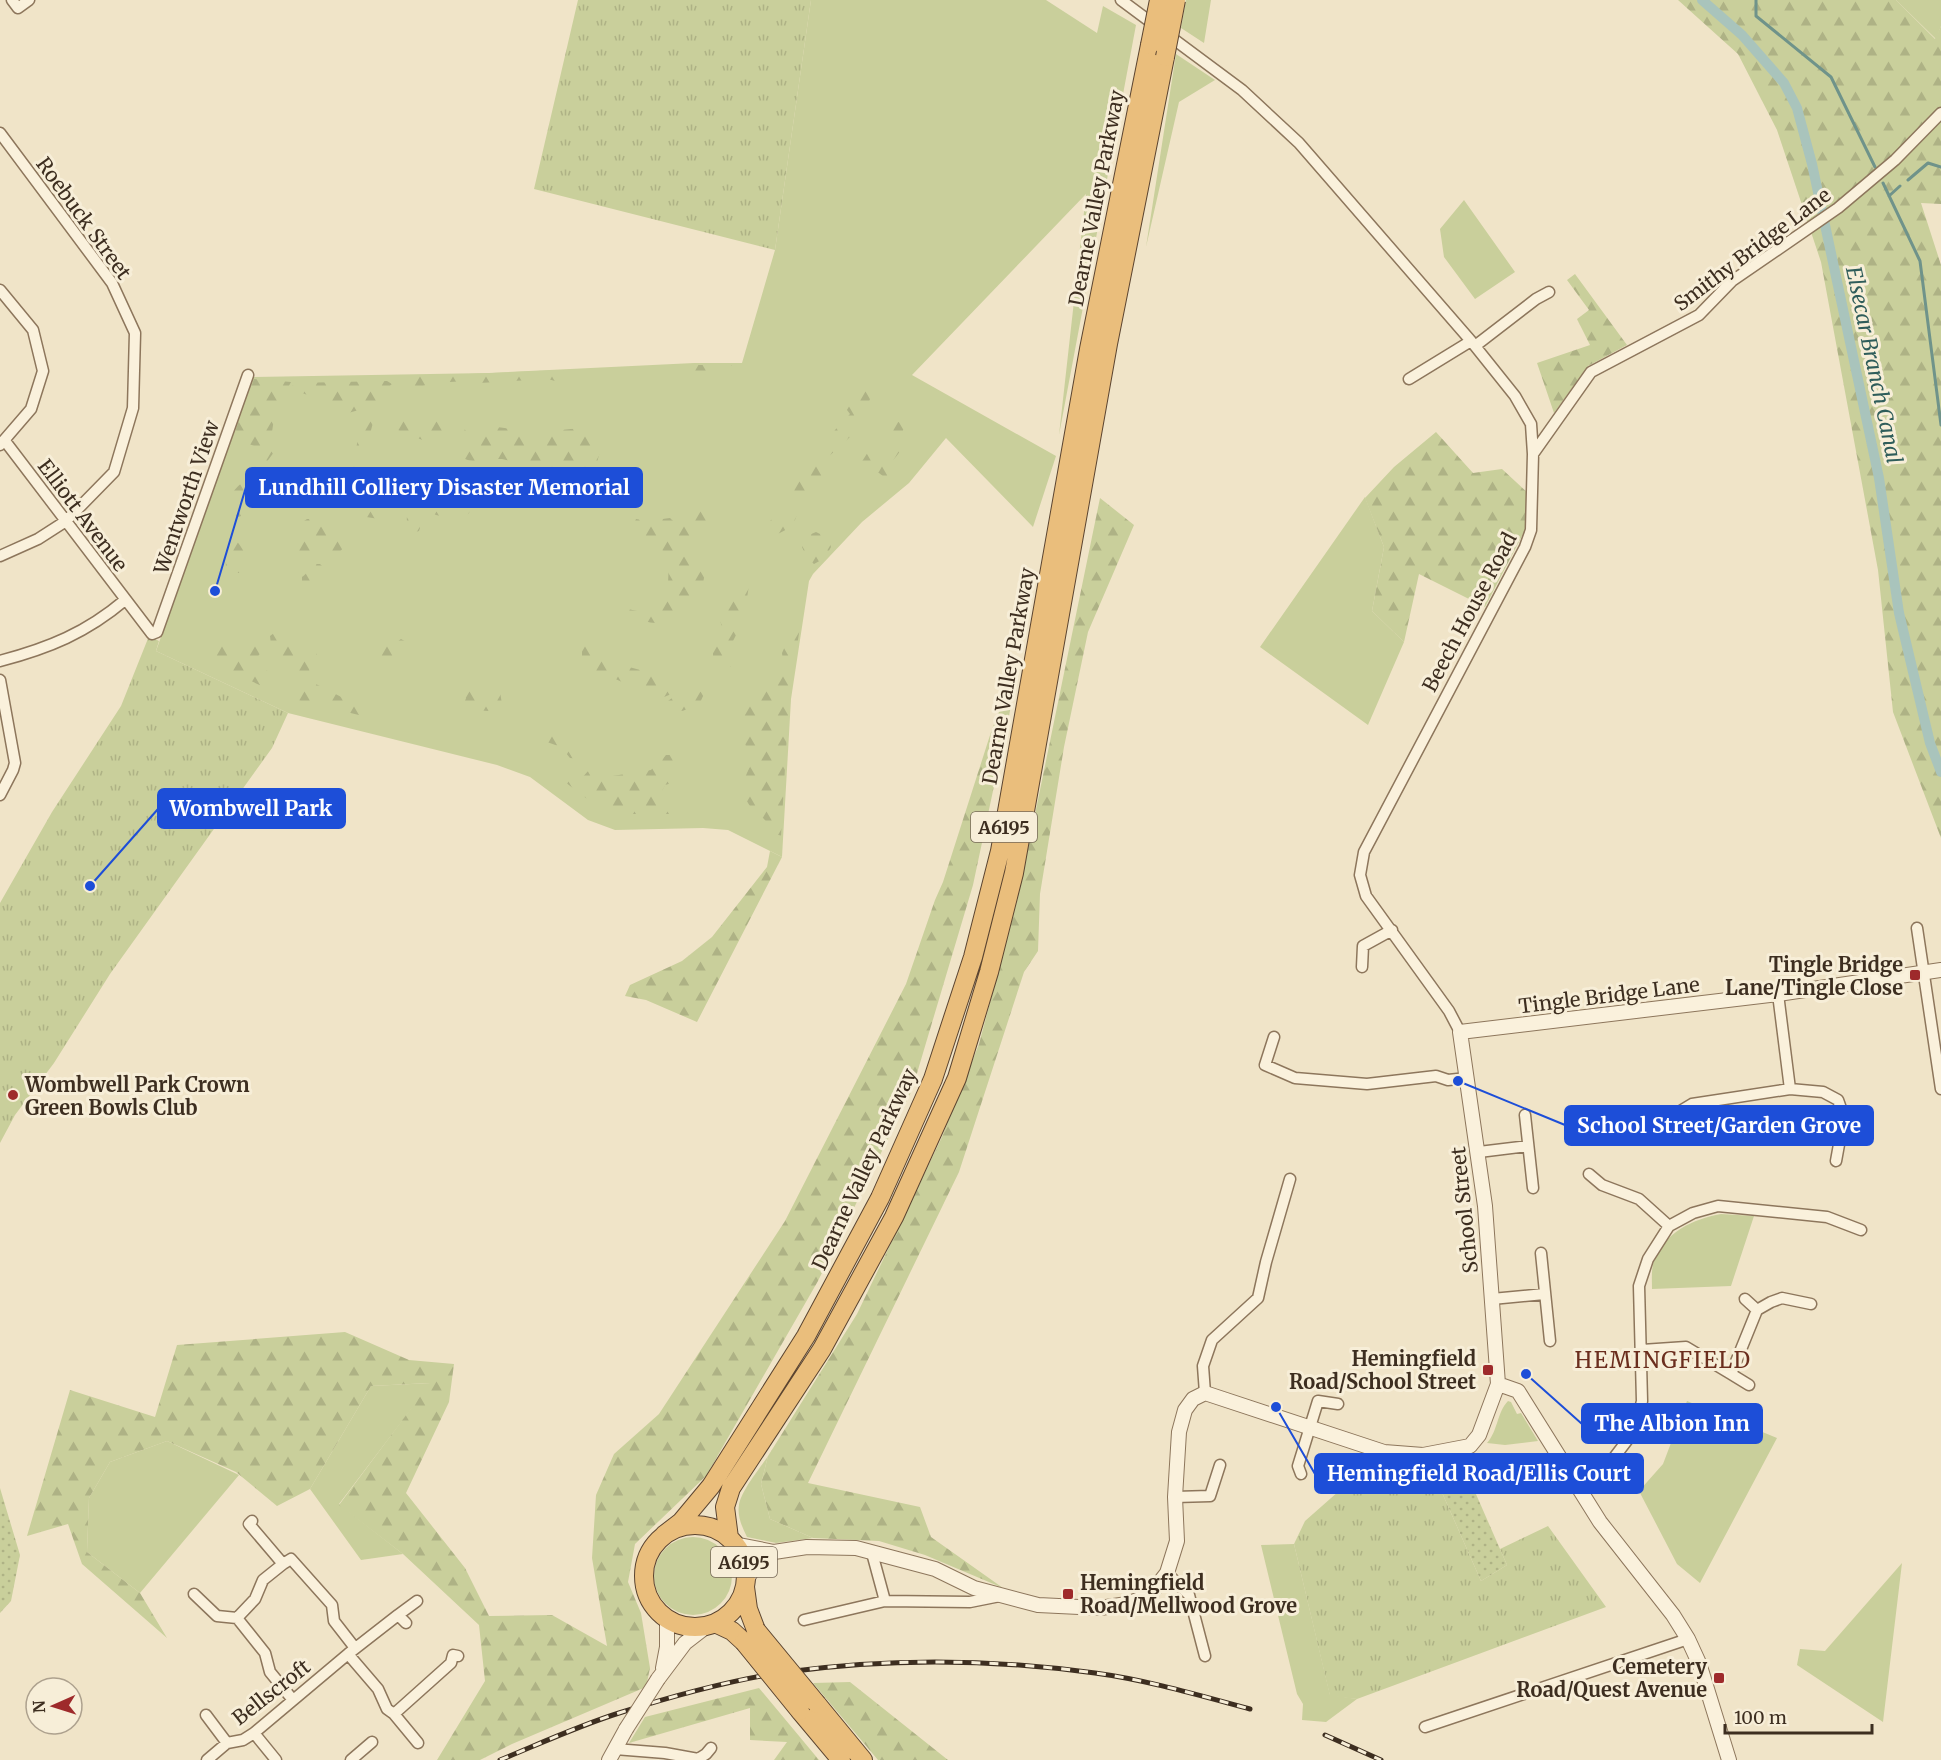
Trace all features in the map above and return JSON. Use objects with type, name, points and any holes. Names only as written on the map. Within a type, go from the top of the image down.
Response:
[{"type":"highway","name":"Dearne Valley Parkway","points":[[664,1535],[681,1522],[711,1486],[812,1327],[880,1198],[933,1079],[973,957],[1000,851],[1089,349],[1159,0]]},
{"type":"highway","name":"Dearne Valley Parkway","points":[[731,1541],[725,1507],[731,1488],[822,1349],[894,1217],[957,1078],[989,972],[1014,873],[1108,344],[1176,0]]},
{"type":"highway","name":"A6195","points":[[750,1636],[711,1625],[686,1627],[667,1619],[651,1602],[644,1579],[648,1554],[664,1535],[674,1529],[697,1525],[708,1527],[731,1541],[744,1561],[750,1636],[809,1708],[863,1760]]},
{"type":"highway","name":"A6195","points":[[711,1625],[726,1617],[735,1608],[745,1583]]},
{"type":"highway","name":"A6195","points":[[809,1708],[841,1760]]},
{"type":"street","points":[[15,4],[29,0]]},
{"type":"street","name":"Beech House Road","points":[[1121,0],[1242,90],[1299,142],[1473,343],[1515,396],[1531,424],[1533,454],[1531,530],[1525,547],[1364,852],[1360,875],[1366,896],[1449,1011],[1460,1032]]},
{"type":"street","name":"Smithy Bridge Lane","points":[[1533,454],[1591,372],[1699,315],[1732,281],[1834,211],[1895,160],[1941,113]]},
{"type":"street","name":"Roebuck Street","points":[[0,133],[112,283],[135,333],[133,408],[114,472],[66,521],[38,539],[0,556]]},
{"type":"street","points":[[0,290],[33,330],[43,371],[31,410],[2,443]]},
{"type":"street","points":[[1409,379],[1473,343],[1549,292]]},
{"type":"street","name":"Wentworth View","points":[[157,632],[248,375]]},
{"type":"street","name":"Elliott Avenue","points":[[2,443],[66,521],[152,634],[157,632]]},
{"type":"street","points":[[0,661],[42,648],[86,629],[125,600]]},
{"type":"street","points":[[0,680],[15,763],[0,795]]},
{"type":"street","points":[[1917,928],[1941,1089]]},
{"type":"street","points":[[1362,967],[1363,946],[1392,930]]},
{"type":"street","name":"Tingle Bridge Lane","points":[[1460,1032],[1778,994],[1941,970]]},
{"type":"street","points":[[1778,994],[1790,1089]]},
{"type":"street","name":"School Street","points":[[1460,1032],[1479,1152],[1498,1384]]},
{"type":"street","points":[[1274,1037],[1265,1065],[1295,1078],[1367,1084],[1436,1076],[1448,1080],[1467,1078]]},
{"type":"street","points":[[1673,1138],[1683,1110],[1692,1104],[1790,1089],[1823,1092],[1838,1100],[1844,1117],[1836,1161]]},
{"type":"street","points":[[1525,1115],[1533,1188]]},
{"type":"street","points":[[1479,1152],[1528,1146]]},
{"type":"street","points":[[1589,1173],[1602,1185],[1639,1199],[1669,1226]]},
{"type":"street","points":[[1205,1393],[1203,1366],[1212,1340],[1258,1298],[1290,1179]]},
{"type":"street","points":[[1579,1488],[1613,1460],[1635,1430],[1642,1401],[1639,1286],[1648,1258],[1669,1226],[1693,1213],[1718,1206],[1827,1217],[1861,1230]]},
{"type":"street","points":[[1541,1253],[1550,1341]]},
{"type":"street","points":[[1492,1299],[1544,1294]]},
{"type":"street","points":[[1731,1374],[1757,1310],[1771,1302],[1788,1298],[1811,1304]]},
{"type":"street","points":[[1745,1299],[1757,1310]]},
{"type":"street","points":[[1642,1350],[1686,1347],[1749,1385]]},
{"type":"street","points":[[731,1541],[774,1552],[807,1547],[856,1548],[936,1569],[974,1588],[1038,1605],[1109,1607],[1127,1604],[1150,1595],[1167,1573],[1177,1541],[1175,1497],[1179,1432],[1185,1410],[1193,1399],[1205,1393],[1311,1426],[1384,1452],[1423,1455],[1470,1446],[1479,1435],[1498,1384],[1518,1391],[1600,1522],[1673,1615],[1688,1639],[1699,1663],[1729,1760]]},
{"type":"street","points":[[1301,1474],[1298,1466],[1318,1401],[1338,1404]]},
{"type":"street","points":[[1175,1497],[1210,1496],[1220,1465]]},
{"type":"street","points":[[252,1521],[249,1524],[283,1564]]},
{"type":"street","points":[[745,1583],[753,1569],[774,1552]]},
{"type":"street","points":[[872,1553],[885,1601]]},
{"type":"street","points":[[237,1618],[255,1599],[263,1580],[291,1559],[332,1605],[334,1621],[378,1689],[387,1709],[394,1714],[418,1743]]},
{"type":"street","points":[[1167,1573],[1189,1595],[1205,1656]]},
{"type":"street","points":[[194,1594],[217,1616],[237,1618],[265,1653],[270,1672],[293,1700]]},
{"type":"street","points":[[804,1620],[885,1601],[970,1602],[1000,1596]]},
{"type":"street","name":"Bellscroft","points":[[207,1760],[226,1743],[243,1740],[254,1733],[352,1651],[402,1619],[417,1601]]},
{"type":"street","points":[[660,1677],[667,1647],[667,1619]]},
{"type":"street","points":[[612,1754],[660,1677],[685,1643],[711,1625]]},
{"type":"street","points":[[1425,1727],[1688,1639]]},
{"type":"street","points":[[394,1714],[451,1663],[453,1654],[458,1656]]},
{"type":"street","points":[[206,1715],[226,1743]]},
{"type":"street","points":[[254,1733],[276,1760]]},
{"type":"street","points":[[351,1760],[372,1742]]},
{"type":"street","points":[[612,1754],[665,1753],[698,1759],[711,1748]]},
{"type":"green space","points":[[578,0],[811,0],[775,250],[534,189]]},
{"type":"green space","points":[[811,0],[1046,0],[1097,33],[1103,6],[1136,25],[1059,435],[1086,194],[912,375],[1056,456],[1033,527],[946,438],[909,483],[862,522],[813,574],[809,581],[791,699],[782,857],[728,830],[703,828],[615,830],[588,820],[530,777],[497,765],[288,713],[156,651],[253,377],[489,373],[694,363],[742,363],[775,250]]},
{"type":"green space","points":[[1186,0],[1211,0],[1204,43],[1181,28]]},
{"type":"green space","points":[[1678,0],[1896,0],[1935,39],[1941,26],[1941,204],[1921,203],[1941,265],[1941,838],[1893,712],[1878,570],[1821,262],[1777,130],[1738,54]]},
{"type":"green space","points":[[1896,0],[1941,0],[1941,26],[1936,39]]},
{"type":"green space","points":[[1176,54],[1215,80],[1179,102],[1146,247]]},
{"type":"green space","points":[[1464,200],[1515,272],[1475,299],[1444,257],[1440,229]]},
{"type":"green space","points":[[1575,274],[1627,345],[1588,366],[1554,413],[1537,363],[1590,345],[1577,319],[1589,310],[1567,280]]},
{"type":"green space","points":[[679,365],[732,365],[713,376],[697,377],[682,374]]},
{"type":"green space","points":[[561,370],[567,372],[562,383],[548,379],[479,383],[473,387],[466,381],[433,383],[406,391],[395,382],[396,377]]},
{"type":"green space","points":[[254,379],[291,382],[275,412],[272,432],[277,448],[263,467],[267,468],[279,460],[285,462],[291,474],[289,480],[273,486],[261,487],[257,508],[238,517],[231,513],[231,497],[247,479],[246,460],[254,446],[237,439],[236,429]]},
{"type":"green space","points":[[387,381],[392,384],[374,403],[345,414],[338,406],[291,389],[294,383]]},
{"type":"green space","points":[[865,386],[869,389],[870,399],[865,412],[855,425],[850,437],[827,458],[820,489],[809,494],[805,499],[793,526],[774,536],[771,531],[773,525],[770,521],[786,510],[792,500],[796,478],[805,466],[818,457],[835,430],[850,414],[840,407],[839,399],[849,390]]},
{"type":"green space","points":[[368,418],[374,419],[360,471],[361,485],[353,493],[355,497],[365,499],[373,495],[385,505],[386,510],[397,511],[397,515],[390,519],[360,516],[354,512],[337,484],[338,477],[354,457],[360,431],[355,422]]},
{"type":"green space","points":[[390,418],[408,420],[421,418],[434,422],[446,419],[451,427],[464,428],[469,436],[479,430],[496,427],[527,433],[581,429],[588,430],[594,440],[602,442],[602,445],[597,466],[591,471],[577,465],[548,468],[545,473],[537,465],[526,473],[521,464],[497,459],[473,461],[463,458],[457,438],[452,435],[438,443],[430,443],[395,429],[383,431],[378,428],[379,424]]},
{"type":"green space","points":[[898,422],[912,424],[903,430],[901,448],[890,463],[893,476],[884,477],[879,473],[866,471],[861,463],[868,452],[879,448],[885,451],[889,447],[888,425]]},
{"type":"green space","points":[[1436,432],[1473,473],[1502,469],[1528,493],[1525,530],[1485,607],[1419,574],[1404,642],[1372,611],[1384,547],[1365,498],[1394,467]]},
{"type":"green space","points":[[1365,497],[1384,547],[1372,611],[1404,642],[1368,725],[1260,647]]},
{"type":"green space","points":[[1100,498],[1134,525],[1088,632],[1064,747],[1040,894],[1038,951],[1024,972],[959,1172],[808,1483],[920,1507],[931,1537],[1003,1588],[925,1555],[879,1541],[813,1538],[770,1519],[761,1484],[768,1456],[857,1314],[941,1139],[979,1044],[1018,897]]},
{"type":"green space","points":[[468,499],[472,504],[469,513],[460,520],[436,515],[426,510],[417,511],[415,517],[419,531],[412,533],[409,529],[407,517],[413,502],[455,505]]},
{"type":"green space","points":[[696,508],[702,509],[715,520],[704,536],[681,552],[668,553],[632,528],[636,519],[647,521],[670,518],[672,520]]},
{"type":"green space","points":[[307,519],[312,519],[315,527],[336,529],[346,538],[347,544],[332,560],[318,552],[306,557],[297,557],[293,548],[294,541],[299,537],[298,525]]},
{"type":"green space","points":[[816,532],[820,534],[823,544],[830,544],[831,547],[825,558],[814,564],[807,558],[802,547],[809,535]]},
{"type":"green space","points":[[231,538],[234,538],[245,553],[247,571],[238,573],[226,568],[225,547],[230,544]]},
{"type":"green space","points":[[679,556],[697,558],[705,566],[702,589],[694,605],[685,609],[670,622],[664,623],[643,621],[621,614],[623,608],[656,615],[652,603],[668,583],[669,561]]},
{"type":"green space","points":[[316,564],[324,568],[314,594],[306,594],[302,591],[302,577]]},
{"type":"green space","points":[[746,574],[751,577],[741,617],[744,627],[739,629],[731,645],[727,658],[731,666],[725,670],[717,670],[713,659],[713,649],[707,643],[708,635],[721,631],[723,628],[720,621],[722,606]]},
{"type":"green space","points":[[799,616],[801,620],[789,699],[781,836],[753,810],[744,792],[744,781],[752,763],[739,727],[741,692],[759,686],[758,682],[784,671],[782,653]]},
{"type":"green space","points":[[274,633],[290,638],[288,643],[297,653],[317,644],[317,654],[309,661],[310,681],[357,705],[363,716],[297,700],[302,692],[287,659],[279,655],[271,644],[270,636]]},
{"type":"green space","points":[[149,636],[159,641],[156,651],[288,713],[272,748],[110,974],[54,1063],[15,1115],[0,1143],[0,903],[52,812],[121,706]]},
{"type":"green space","points":[[229,636],[235,645],[252,642],[262,651],[250,663],[251,667],[259,666],[273,673],[277,693],[201,658],[203,653]]},
{"type":"green space","points":[[401,639],[408,643],[410,649],[401,660],[388,659],[378,654],[376,650],[379,640],[387,640],[391,646]]},
{"type":"green space","points":[[590,643],[595,648],[595,657],[608,659],[661,678],[664,676],[674,684],[674,693],[659,699],[609,676],[578,671],[575,668],[576,663],[582,657],[582,646]]},
{"type":"green space","points":[[1021,659],[973,885],[912,1090],[818,1281],[706,1476],[635,1544],[628,1582],[641,1613],[650,1668],[646,1687],[480,1760],[437,1760],[485,1681],[479,1625],[403,1554],[339,1505],[430,1383],[371,1386],[310,1489],[277,1506],[236,1472],[167,1441],[110,1462],[89,1498],[87,1552],[140,1593],[167,1638],[82,1564],[68,1524],[27,1536],[70,1390],[155,1417],[177,1345],[345,1332],[409,1360],[454,1364],[449,1402],[406,1493],[465,1568],[489,1616],[552,1615],[607,1646],[592,1558],[596,1495],[614,1454],[659,1414],[785,1221],[906,984],[943,882],[992,729]]},
{"type":"green space","points":[[468,678],[474,679],[483,692],[495,688],[500,692],[502,704],[494,706],[486,704],[489,711],[464,704],[466,698],[464,681]]},
{"type":"green space","points":[[696,688],[704,694],[698,707],[693,704],[678,712],[672,711],[668,701],[688,695]]},
{"type":"green space","points":[[556,724],[561,727],[560,730],[566,741],[572,738],[585,751],[581,759],[570,758],[561,747],[547,742],[546,727]]},
{"type":"green space","points":[[666,755],[674,755],[677,768],[672,771],[672,783],[665,785],[656,802],[686,812],[694,811],[695,814],[618,814],[595,805],[565,782],[568,778],[580,780],[589,770],[603,772],[606,777],[651,770]]},
{"type":"green space","points":[[770,851],[782,857],[697,1022],[646,1000],[625,996],[630,985],[682,961],[712,937],[767,867]]},
{"type":"green space","points":[[1721,1214],[1754,1216],[1731,1286],[1652,1289],[1654,1261],[1665,1242],[1690,1223]]},
{"type":"green space","points":[[431,1383],[339,1504],[403,1554],[361,1560],[310,1489],[371,1386]]},
{"type":"green space","points":[[1508,1401],[1511,1402],[1517,1414],[1521,1413],[1538,1441],[1505,1445],[1487,1443]]},
{"type":"green space","points":[[1687,1401],[1777,1438],[1700,1583],[1677,1564],[1639,1491],[1663,1464]]},
{"type":"green space","points":[[167,1441],[239,1475],[140,1593],[87,1552],[89,1498],[110,1462]]},
{"type":"green space","points":[[768,1456],[761,1484],[770,1519],[813,1538],[776,1543],[747,1537],[739,1517],[740,1499]]},
{"type":"green space","points":[[1402,1462],[1420,1491],[1440,1488],[1481,1581],[1507,1565],[1500,1549],[1548,1526],[1606,1607],[1357,1699],[1330,1696],[1294,1544],[1305,1521],[1339,1491]]},
{"type":"green space","points":[[1472,1485],[1507,1565],[1481,1581],[1440,1488]]},
{"type":"green space","points":[[0,1488],[20,1555],[11,1601],[0,1613]]},
{"type":"green space","points":[[693,1537],[708,1540],[720,1549],[729,1561],[732,1576],[729,1591],[720,1603],[708,1612],[693,1615],[678,1612],[666,1603],[657,1591],[654,1576],[657,1561],[666,1549],[678,1540]]},
{"type":"green space","points":[[1294,1544],[1330,1695],[1357,1699],[1326,1722],[1302,1720],[1303,1704],[1297,1694],[1261,1545]]},
{"type":"green space","points":[[1902,1563],[1883,1722],[1797,1665],[1800,1649],[1825,1651]]},
{"type":"green space","points":[[850,1682],[948,1760],[878,1760],[813,1683]]},
{"type":"green space","points":[[759,1688],[819,1760],[774,1760],[787,1742],[750,1740],[750,1708],[629,1743],[645,1717]]},
{"type":"waterway","name":"Elsecar Branch Canal","points":[[1702,0],[1742,35],[1784,83],[1797,108],[1812,164],[1879,478],[1899,613],[1930,743],[1941,772]]},
{"type":"waterway","points":[[1756,0],[1756,16],[1831,77],[1875,167]]},
{"type":"waterway","points":[[1908,180],[1928,163],[1941,167]]},
{"type":"waterway","points":[[1883,183],[1920,261],[1941,425]]},
{"type":"waterway","points":[[1889,196],[1900,186]]},
{"type":"railway","points":[[500,1760],[604,1718],[702,1689],[786,1672],[863,1664],[940,1662],[1057,1668],[1172,1688],[1250,1709]]},
{"type":"railway","points":[[1325,1735],[1381,1760]]},
{"type":"place","name":"Lundhill Colliery Disaster Memorial","points":[[215,591]]},
{"type":"place","name":"Wombwell Park","points":[[90,886]]},
{"type":"place","name":"Tingle Bridge Lane/Tingle Close","points":[[1915,975]]},
{"type":"place","name":"School Street/Garden Grove","points":[[1458,1081]]},
{"type":"place","name":"Wombwell Park Crown Green Bowls Club","points":[[13,1095]]},
{"type":"place","name":"Hemingfield Road/School Street","points":[[1488,1370]]},
{"type":"place","name":"The Albion Inn","points":[[1526,1374]]},
{"type":"place","name":"Hemingfield Road/Ellis Court","points":[[1276,1407]]},
{"type":"place","name":"Hemingfield Road/Mellwood Grove","points":[[1068,1594]]},
{"type":"place","name":"Cemetery Road/Quest Avenue","points":[[1719,1678]]},
{"type":"district","name":"HEMINGFIELD","points":[[1663,1360]]}]
